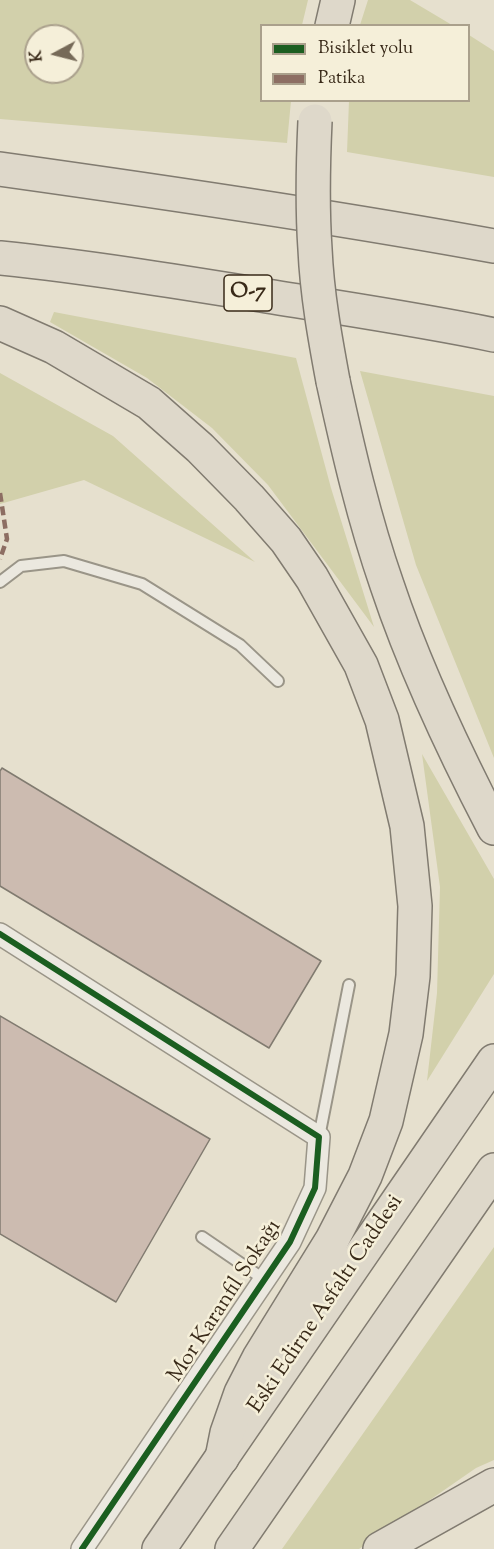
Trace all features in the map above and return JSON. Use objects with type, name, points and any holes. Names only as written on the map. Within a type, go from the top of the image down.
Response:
[{"type":"highway","points":[[332,24],[338,0]]},
{"type":"highway","points":[[317,111],[312,180],[315,250],[322,315],[333,381],[368,524],[386,584],[410,650],[456,754],[494,828]]},
{"type":"highway","points":[[0,169],[375,224],[494,246]]},
{"type":"highway","name":"O-7","points":[[0,258],[58,264],[432,322],[494,334]]},
{"type":"highway","points":[[0,323],[54,347],[149,404],[200,448],[286,540],[312,578],[361,665],[382,720],[407,826],[415,906],[413,976],[406,1034],[386,1121],[365,1176],[332,1240],[259,1358],[241,1393],[227,1433],[222,1458]]},
{"type":"highway","name":"Eski Edirne Asfaltı Caddesi","points":[[159,1549],[494,1061]]},
{"type":"highway","points":[[232,1549],[494,1170]]},
{"type":"highway","points":[[380,1549],[494,1485]]},
{"type":"street","points":[[0,934],[319,1137]]},
{"type":"street","name":"Mor Karanfil Sokağı","points":[[82,1549],[290,1242],[315,1188],[319,1137]]},
{"type":"lane","points":[[0,582],[21,566],[64,561],[142,584],[240,645],[278,681]]},
{"type":"lane","points":[[319,1137],[349,985]]},
{"type":"lane","points":[[202,1237],[265,1280]]},
{"type":"shaded area","points":[[0,0],[308,0],[302,24],[260,24],[260,102],[291,102],[287,143],[0,119]]},
{"type":"shaded area","points":[[368,0],[410,0],[450,24],[360,24]]},
{"type":"shaded area","points":[[470,36],[494,51],[494,177],[347,152],[349,102],[470,102]]},
{"type":"shaded area","points":[[54,312],[296,358],[331,488],[374,627],[268,485],[212,428],[147,378],[50,322]]},
{"type":"shaded area","points":[[360,371],[494,396],[494,758],[416,565]]},
{"type":"shaded area","points":[[0,373],[113,436],[255,562],[84,480],[0,504]]},
{"type":"shaded area","points":[[422,754],[494,879],[494,974],[427,1081],[437,993],[440,887]]},
{"type":"shaded area","points":[[494,1247],[494,1460],[476,1468],[359,1549],[282,1549]]},
{"type":"building","points":[[2,768],[321,961],[269,1048],[0,886],[0,771]]},
{"type":"building","points":[[0,1016],[210,1139],[116,1302],[0,1234]]},
{"type":"marked path","points":[[0,493],[7,539],[0,559]]},
{"type":"cycle path","points":[[0,934],[319,1137],[315,1188],[290,1242],[82,1549]]}]
